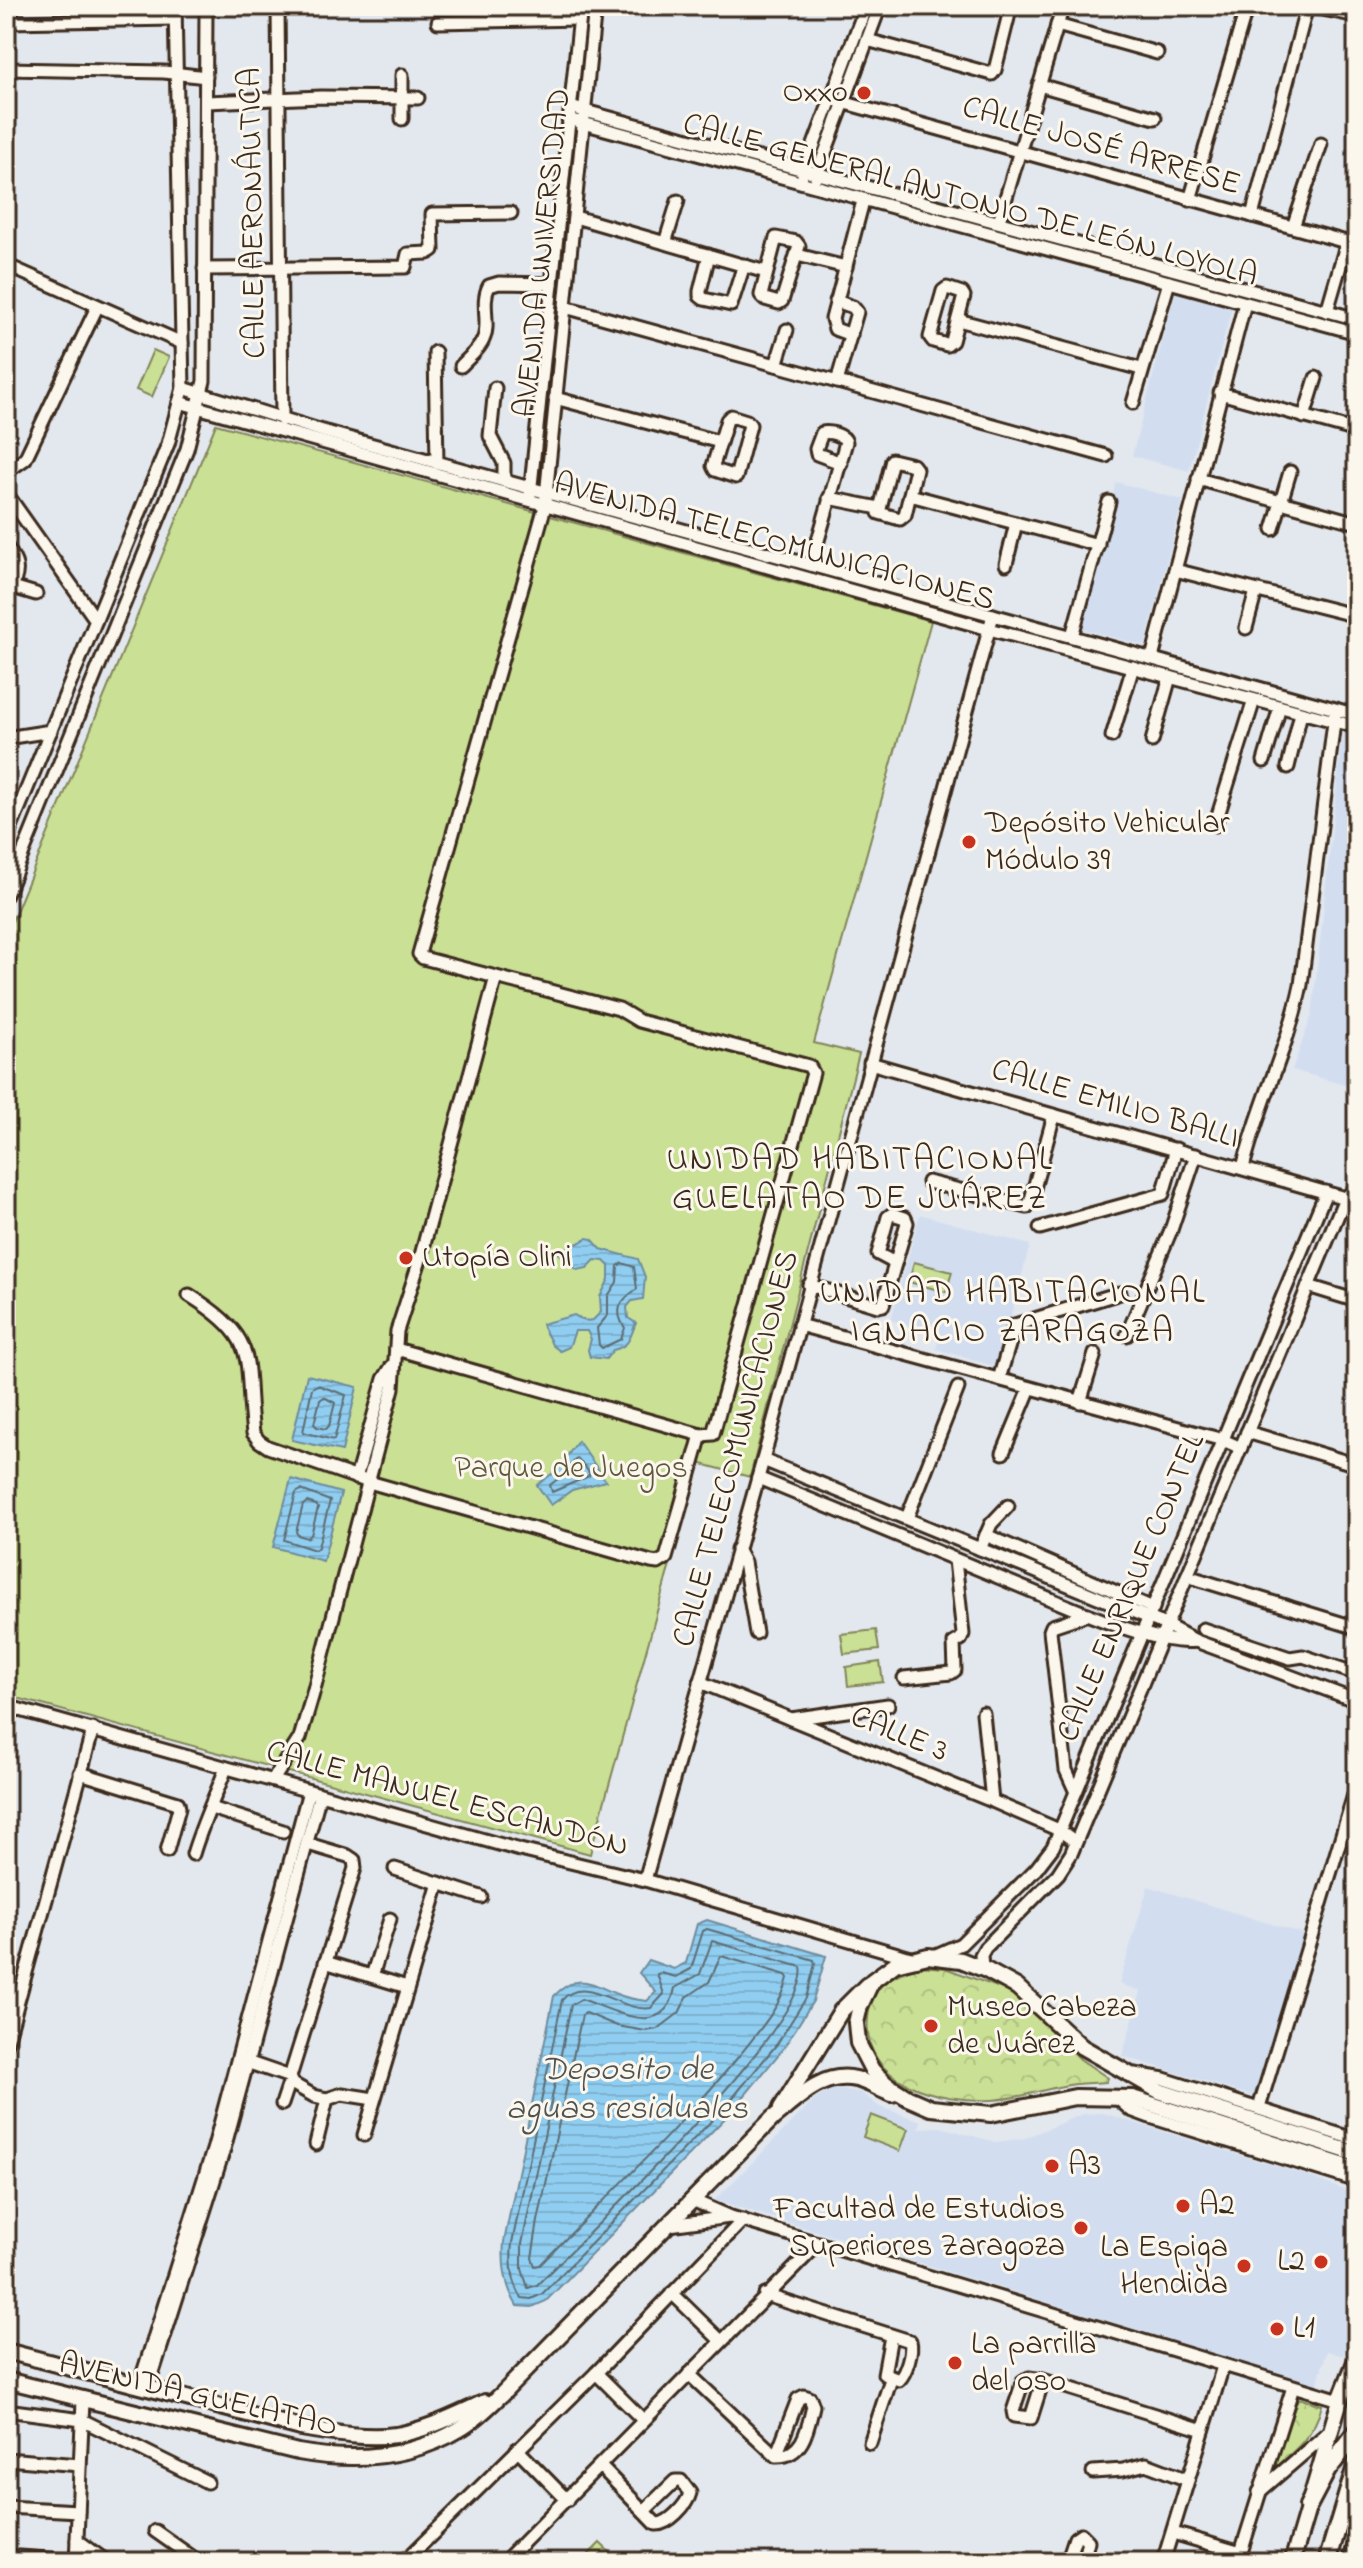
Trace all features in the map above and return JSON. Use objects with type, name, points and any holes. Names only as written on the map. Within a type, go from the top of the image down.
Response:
[{"type":"highway","points":[[1308,2506],[1327,2470],[1357,2432]]},
{"type":"highway","points":[[1327,2562],[1357,2463]]},
{"type":"main road","name":"AVENIDA GUELATAO","points":[[773,2118],[841,2011],[854,1996],[895,1964],[928,1956],[961,1960],[1026,1993],[1082,2047],[1126,2073],[1158,2098]]},
{"type":"main road","points":[[875,1978],[858,2014],[858,2043],[876,2075],[908,2098]]},
{"type":"main road","name":"AVENIDA GUELATAO","points":[[6,2380],[298,2452],[362,2459],[399,2453],[433,2443],[463,2428],[503,2393],[773,2118],[806,2092],[831,2078],[854,2079],[941,2110],[980,2114],[1005,2112],[1075,2097],[1158,2098]]},
{"type":"main road","points":[[1158,2098],[1357,2154]]},
{"type":"main road","points":[[1158,2098],[1357,2170]]},
{"type":"main road","name":"AVENIDA GUELATAO","points":[[6,2351],[301,2428],[361,2435],[395,2435],[423,2428],[503,2393]]},
{"type":"main road","points":[[1292,2562],[1340,2400],[1357,2357]]},
{"type":"street","points":[[6,840],[168,444],[183,388],[175,6]]},
{"type":"street","points":[[6,895],[187,449],[202,395],[206,6]]},
{"type":"street","name":"CALLE AERONÁUTICA","points":[[278,6],[282,420]]},
{"type":"street","name":"AVENIDA UNIVERSIDAD","points":[[529,502],[581,6]]},
{"type":"street","name":"AVENIDA UNIVERSIDAD","points":[[496,977],[423,958],[419,951],[545,506],[595,6]]},
{"type":"street","points":[[799,182],[866,6]]},
{"type":"street","points":[[813,186],[880,6]]},
{"type":"street","points":[[867,40],[992,74],[1009,14],[1007,9],[1000,6]]},
{"type":"street","points":[[999,221],[1063,6]]},
{"type":"street","points":[[1190,200],[1247,6]]},
{"type":"street","points":[[1252,216],[1308,6],[1357,16]]},
{"type":"street","points":[[6,22],[175,19]]},
{"type":"street","points":[[438,22],[579,19]]},
{"type":"street","points":[[1057,25],[1157,53]]},
{"type":"street","points":[[6,69],[206,77]]},
{"type":"street","points":[[402,75],[402,119]]},
{"type":"street","points":[[1039,85],[1155,118]]},
{"type":"street","points":[[207,102],[418,98]]},
{"type":"street","name":"CALLE JOSÉ ARRESE","points":[[831,99],[1352,243]]},
{"type":"street","name":"CALLE GENERAL ANTONIO DE LEÓN LOYOLA","points":[[569,113],[584,110],[1357,319]]},
{"type":"street","name":"CALLE GENERAL ANTONIO DE LEÓN LOYOLA","points":[[569,113],[583,123],[1357,333]]},
{"type":"street","points":[[1293,227],[1321,144]]},
{"type":"street","points":[[665,243],[678,201]]},
{"type":"street","points":[[851,335],[833,326],[832,319],[863,201]]},
{"type":"street","points":[[204,269],[405,267],[408,254],[433,250],[432,214],[511,213]]},
{"type":"street","points":[[575,217],[766,272]]},
{"type":"street","points":[[776,238],[799,244],[797,255],[781,302],[762,297],[776,238]]},
{"type":"street","points":[[1327,311],[1352,243]]},
{"type":"street","points":[[709,255],[700,294],[704,299],[731,305],[744,265]]},
{"type":"street","points":[[797,255],[846,267]]},
{"type":"street","points":[[6,265],[182,343]]},
{"type":"street","points":[[1133,403],[1169,282]]},
{"type":"street","points":[[461,366],[485,334],[485,297],[489,286],[499,283],[552,284]]},
{"type":"street","points":[[945,288],[964,294],[958,320],[949,344],[930,339],[945,288]]},
{"type":"street","points":[[836,301],[856,309],[837,382]]},
{"type":"street","points":[[1152,658],[1245,303]]},
{"type":"street","points":[[6,472],[25,459],[97,307]]},
{"type":"street","points":[[565,307],[1106,456]]},
{"type":"street","points":[[958,320],[1141,369]]},
{"type":"street","points":[[776,365],[787,330]]},
{"type":"street","points":[[435,352],[437,463]]},
{"type":"street","points":[[1304,417],[1316,378]]},
{"type":"street","name":"AVENIDA TELECOMUNICACIONES","points":[[183,388],[282,420],[1152,658],[1335,715],[1357,727]]},
{"type":"street","points":[[495,388],[490,436],[504,463],[504,481]]},
{"type":"street","points":[[1220,393],[1357,431]]},
{"type":"street","points":[[555,398],[720,442]]},
{"type":"street","name":"AVENIDA TELECOMUNICACIONES","points":[[179,402],[529,502],[1301,713],[1357,715]]},
{"type":"street","points":[[729,417],[750,423],[736,477],[713,468],[720,442],[729,417]]},
{"type":"street","points":[[892,460],[915,467],[903,519],[883,516],[879,508],[892,460]]},
{"type":"street","points":[[811,565],[841,463]]},
{"type":"street","points":[[1273,529],[1290,472]]},
{"type":"street","points":[[1198,479],[1357,523]]},
{"type":"street","points":[[6,493],[96,620]]},
{"type":"street","points":[[910,495],[1098,545]]},
{"type":"street","points":[[829,498],[879,508]]},
{"type":"street","points":[[1072,636],[1109,502]]},
{"type":"street","points":[[1006,564],[1016,523]]},
{"type":"street","points":[[6,546],[17,563],[18,572],[9,586],[36,594]]},
{"type":"street","points":[[1175,570],[1357,616]]},
{"type":"street","points":[[1246,628],[1256,591]]},
{"type":"street","points":[[963,607],[970,615],[963,621]]},
{"type":"street","name":"CALLE TELECOMUNICACIONES","points":[[645,1880],[993,615]]},
{"type":"street","points":[[1357,637],[1357,647]]},
{"type":"street","points":[[1112,736],[1133,667]]},
{"type":"street","points":[[1152,741],[1170,677]]},
{"type":"street","points":[[1215,825],[1254,700]]},
{"type":"street","points":[[1264,761],[1280,707]]},
{"type":"street","points":[[1288,767],[1301,713]]},
{"type":"street","points":[[1243,1168],[1299,995],[1335,715]]},
{"type":"street","points":[[6,738],[51,731]]},
{"type":"street","points":[[21,805],[40,813]]},
{"type":"street","points":[[273,1780],[293,1752],[305,1721],[393,1388],[397,1331],[419,1263],[496,977],[619,1009],[639,1021],[800,1063],[813,1070],[713,1434],[701,1435],[396,1349]]},
{"type":"street","name":"CALLE EMILIO BALLI","points":[[870,1063],[1345,1198]]},
{"type":"street","points":[[928,1182],[1027,1207],[1054,1115]]},
{"type":"street","points":[[1040,1228],[1163,1194],[1176,1149]]},
{"type":"street","points":[[1127,1335],[1171,1230],[1196,1155]]},
{"type":"street","points":[[1345,1198],[1357,1188]]},
{"type":"street","name":"CALLE ENRIQUE CONTEL","points":[[928,1956],[961,1944],[1048,1855],[1326,1192]]},
{"type":"street","name":"CALLE ENRIQUE CONTEL","points":[[982,1968],[982,1951],[1066,1864],[1345,1198]]},
{"type":"street","points":[[809,1285],[880,1306],[884,1302],[895,1263]]},
{"type":"street","points":[[1308,1286],[1357,1301]]},
{"type":"street","points":[[999,1379],[1015,1325],[1120,1293]]},
{"type":"street","points":[[189,1295],[228,1324],[244,1346],[249,1363],[253,1433],[268,1447],[369,1482],[658,1563],[666,1558],[701,1435]]},
{"type":"street","points":[[799,1325],[1223,1440],[1241,1448]]},
{"type":"street","points":[[1080,1402],[1095,1354]]},
{"type":"street","points":[[356,1478],[384,1379],[394,1362]]},
{"type":"street","points":[[907,1518],[958,1388]]},
{"type":"street","points":[[1003,1453],[1030,1388]]},
{"type":"street","points":[[1247,1432],[1357,1465]]},
{"type":"street","points":[[763,1460],[1062,1584],[1151,1613]]},
{"type":"street","points":[[758,1478],[1088,1614],[1160,1640],[1196,1641]]},
{"type":"street","points":[[864,1521],[872,1503]]},
{"type":"street","points":[[980,1549],[991,1524],[1008,1506]]},
{"type":"street","points":[[986,1535],[1060,1567],[1151,1613],[1196,1641],[1357,1701]]},
{"type":"street","points":[[737,1549],[744,1562],[756,1633]]},
{"type":"street","points":[[994,1575],[1001,1558]]},
{"type":"street","points":[[904,1678],[955,1670],[954,1643],[963,1634],[955,1560]]},
{"type":"street","points":[[1060,1567],[1062,1584]]},
{"type":"street","points":[[1187,1576],[1357,1628]]},
{"type":"street","points":[[1075,1790],[1066,1770],[1050,1631],[1052,1626],[1088,1614]]},
{"type":"street","points":[[1203,1629],[1290,1658],[1303,1656],[1357,1674]]},
{"type":"street","points":[[1284,1674],[1290,1658]]},
{"type":"street","name":"CALLE 3","points":[[700,1682],[992,1801],[1059,1830],[1076,1842]]},
{"type":"street","points":[[791,1719],[888,1705]]},
{"type":"street","name":"CALLE MANUEL ESCANDÓN","points":[[6,1706],[520,1850],[645,1880],[911,1958]]},
{"type":"street","points":[[983,1713],[992,1801]]},
{"type":"street","points":[[6,2045],[93,1729]]},
{"type":"street","points":[[193,1854],[226,1768]]},
{"type":"street","points":[[80,1773],[178,1803],[167,1851]]},
{"type":"street","points":[[1259,2108],[1357,1785]]},
{"type":"street","points":[[275,1936],[308,1844],[315,1792]]},
{"type":"street","points":[[143,2387],[219,2148],[315,1792]]},
{"type":"street","points":[[211,1808],[283,1831]]},
{"type":"street","points":[[282,2104],[355,1864],[348,1856],[308,1844]]},
{"type":"street","points":[[395,1869],[481,1897]]},
{"type":"street","points":[[364,2135],[439,1883]]},
{"type":"street","points":[[372,1976],[390,1919]]},
{"type":"street","points":[[873,1947],[881,1955],[875,1978]]},
{"type":"street","points":[[325,1962],[407,1987]]},
{"type":"street","points":[[242,2060],[291,2080],[314,2096],[327,2099],[342,2094],[374,2099]]},
{"type":"street","points":[[1126,2073],[1164,2079],[1357,2140]]},
{"type":"street","points":[[1117,2098],[1131,2110],[1150,2117],[1357,2181]]},
{"type":"street","points":[[316,2144],[327,2099]]},
{"type":"street","points":[[692,2200],[737,2218],[1340,2400]]},
{"type":"street","points":[[669,2225],[737,2218]]},
{"type":"street","points":[[404,2562],[596,2373],[737,2218]]},
{"type":"street","points":[[504,2562],[819,2243]]},
{"type":"street","points":[[672,2293],[721,2341]]},
{"type":"street","points":[[765,2295],[907,2340],[912,2344],[903,2376],[899,2380],[891,2379],[884,2371],[891,2336]]},
{"type":"street","points":[[1163,2562],[1223,2366]]},
{"type":"street","points":[[596,2373],[643,2420]]},
{"type":"street","points":[[689,2374],[776,2456],[793,2452],[804,2440],[813,2406],[807,2397],[798,2399],[776,2456]]},
{"type":"street","points":[[870,2443],[891,2379]]},
{"type":"street","points":[[1043,2380],[1203,2430]]},
{"type":"street","points":[[1173,2533],[1240,2558],[1293,2387]]},
{"type":"street","points":[[6,2556],[76,2561],[83,2400]]},
{"type":"street","points":[[6,2410],[82,2420],[207,2482]]},
{"type":"street","points":[[1259,2492],[1332,2430]]},
{"type":"street","points":[[517,2449],[567,2500]]},
{"type":"street","points":[[6,2459],[80,2465]]},
{"type":"street","points":[[1093,2472],[1123,2470],[1146,2464],[1188,2480]]},
{"type":"street","points":[[600,2466],[644,2511]]},
{"type":"street","points":[[6,2507],[78,2511]]},
{"type":"street","points":[[155,2531],[199,2562]]},
{"type":"street","points":[[1067,2562],[1075,2538],[1081,2534],[1088,2539],[1083,2562]]},
{"type":"street","points":[[77,2540],[107,2562]]},
{"type":"shaded area","points":[[1175,292],[1232,307],[1189,471],[1132,456]]},
{"type":"shaded area","points":[[1116,482],[1183,500],[1145,646],[1078,628]]},
{"type":"shaded area","points":[[1343,727],[1357,731],[1357,1081],[1348,1086],[1292,1070],[1312,1015]]},
{"type":"shaded area","points":[[920,1214],[1030,1245],[997,1367],[936,1349],[940,1334],[891,1320]]},
{"type":"shaded area","points":[[1148,1886],[1304,1934],[1256,2097],[1122,2056],[1141,1991],[1119,1984]]},
{"type":"shaded area","name":"Facultad de Estudios Superiores Zaragoza","points":[[834,2089],[860,2092],[880,2107],[921,2121],[919,2128],[940,2127],[996,2142],[1025,2138],[1082,2114],[1103,2113],[1305,2175],[1357,2195],[1357,2309],[1343,2356],[1327,2351],[1317,2385],[715,2200],[815,2099]]},
{"type":"green space","points":[[153,350],[169,357],[152,397],[136,390]]},
{"type":"green space","name":"Utopía Olini","points":[[216,424],[931,621],[814,1043],[859,1054],[750,1477],[698,1463],[590,1854],[6,1695],[6,936]]},
{"type":"green space","points":[[914,1262],[952,1272],[946,1292],[909,1282]]},
{"type":"green space","points":[[876,1630],[879,1650],[844,1654],[841,1634]]},
{"type":"green space","points":[[880,1662],[883,1682],[848,1686],[846,1667]]},
{"type":"green space","points":[[919,1966],[945,1968],[1003,1989],[1024,2002],[1080,2059],[1108,2078],[1106,2082],[1066,2086],[1013,2098],[971,2100],[928,2092],[890,2073],[877,2059],[869,2041],[870,2007],[884,1983]]},
{"type":"green space","points":[[871,2115],[908,2129],[900,2151],[863,2137]]},
{"type":"green space","points":[[1298,2398],[1322,2405],[1319,2415],[1304,2441],[1274,2469]]},
{"type":"green space","points":[[600,2543],[620,2562],[581,2562]]},
{"type":"water","points":[[586,1238],[592,1239],[601,1249],[638,1259],[645,1277],[643,1299],[632,1301],[627,1307],[628,1318],[636,1323],[630,1338],[606,1359],[590,1357],[591,1339],[587,1331],[575,1331],[569,1347],[560,1351],[552,1345],[542,1324],[574,1315],[585,1321],[593,1320],[601,1312],[600,1297],[609,1279],[609,1266],[604,1261],[595,1260],[587,1268],[577,1270],[559,1253]]},
{"type":"water","points":[[307,1375],[357,1387],[342,1451],[292,1440]]},
{"type":"water","points":[[578,1441],[606,1481],[572,1490],[551,1505],[537,1485],[557,1470]]},
{"type":"water","points":[[291,1479],[341,1493],[323,1561],[273,1547]]},
{"type":"water","name":"Deposito de aguas residuales","points":[[707,1920],[826,1956],[813,2001],[783,2049],[732,2111],[546,2301],[532,2307],[517,2306],[505,2275],[504,2242],[554,1996],[579,1981],[647,2001],[656,1992],[639,1973],[648,1960],[674,1969],[686,1963],[697,1924]]},
{"type":"railway","points":[[1342,2562],[1357,2509]]},
{"type":"place","name":"Oxxo","points":[[864,93]]},
{"type":"place","name":"Depósito Vehicular Módulo 39","points":[[969,842]]},
{"type":"place","name":"Utopía Olini","points":[[406,1258]]},
{"type":"place","name":"Museo Cabeza de Juárez","points":[[931,2026]]},
{"type":"place","name":"A3","points":[[1052,2166]]},
{"type":"place","name":"A2","points":[[1183,2206]]},
{"type":"place","name":"Facultad de Estudios Superiores Zaragoza","points":[[1081,2228]]},
{"type":"place","name":"L2","points":[[1321,2262]]},
{"type":"place","name":"La Espiga Hendida","points":[[1244,2266]]},
{"type":"place","name":"L1","points":[[1277,2329]]},
{"type":"place","name":"La parrilla del oso","points":[[955,2363]]},
{"type":"district","name":"UNIDAD HABITACIONAL GUELATAO DE JUÁREZ","points":[[860,1180]]},
{"type":"district","name":"UNIDAD HABITACIONAL IGNACIO ZARAGOZA","points":[[1013,1314]]},
{"type":"park label","name":"Parque de Juegos","points":[[571,1469]]}]
